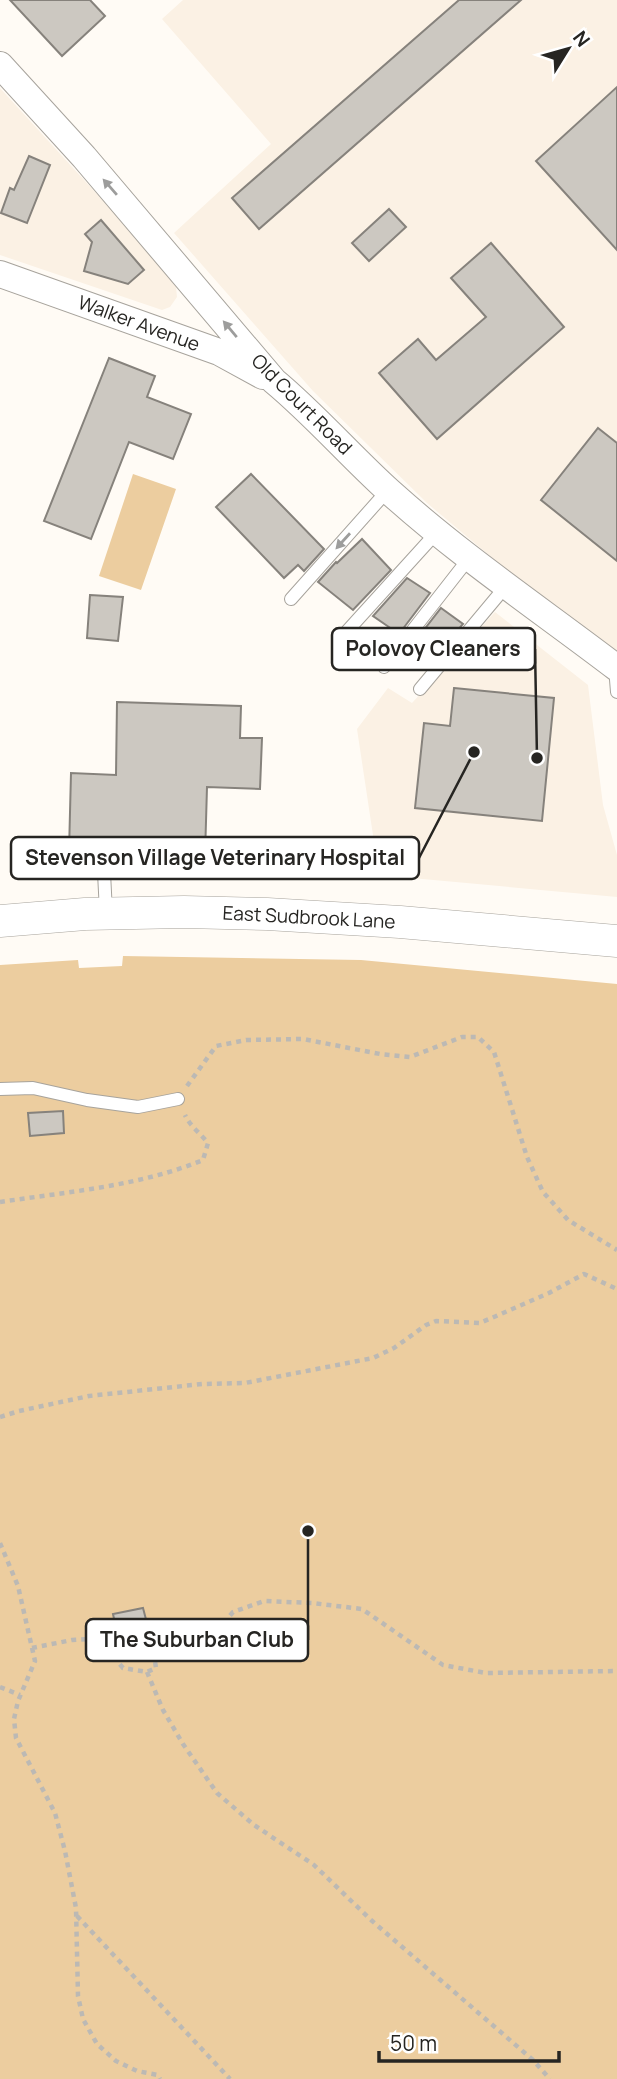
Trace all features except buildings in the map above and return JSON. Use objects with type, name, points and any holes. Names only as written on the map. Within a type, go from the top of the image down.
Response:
[{"type":"street","name":"Old Court Road","points":[[0,65],[84,157],[274,381],[388,490],[616,676]]},
{"type":"street","name":"Walker Avenue","points":[[0,274],[219,352],[274,381]]},
{"type":"street","name":"East Sudbrook Lane","points":[[0,921],[106,913],[298,915],[617,941]]},
{"type":"lane","points":[[291,599],[388,490]]},
{"type":"lane","points":[[340,639],[437,532]]},
{"type":"lane","points":[[384,667],[470,558]]},
{"type":"lane","points":[[420,689],[506,586]]},
{"type":"lane","points":[[103,853],[106,913]]},
{"type":"lane","points":[[0,1089],[33,1088],[138,1107],[178,1099]]},
{"type":"path","points":[[0,1202],[121,1183],[203,1160],[208,1143],[199,1131],[188,1123],[178,1099],[216,1046],[246,1040],[303,1039],[410,1057],[462,1037],[478,1037],[494,1052],[527,1157],[543,1192],[568,1220],[617,1250]]},
{"type":"path","points":[[0,1417],[89,1396],[202,1384],[245,1383],[373,1359],[426,1325],[436,1321],[480,1323],[550,1293],[584,1274],[617,1289]]},
{"type":"path","points":[[0,1542],[18,1586],[35,1661],[20,1695],[14,1719],[16,1738],[55,1813],[65,1851],[76,1915],[78,1996],[82,2019],[97,2044],[116,2061],[160,2079]]},
{"type":"path","points":[[32,1648],[90,1639],[111,1644],[143,1640],[153,1648],[171,1650],[195,1647],[214,1635],[233,1612],[264,1601],[362,1609],[443,1665],[486,1673],[617,1671]]},
{"type":"path","points":[[111,1644],[112,1656],[123,1668],[147,1672],[156,1668],[153,1648]]},
{"type":"path","points":[[147,1672],[163,1710],[217,1793],[254,1825],[314,1865],[371,1920],[533,2060],[550,2079]]},
{"type":"path","points":[[0,1688],[20,1695]]},
{"type":"path","points":[[76,1915],[230,2079]]},
{"type":"shaded area","points":[[183,0],[617,0],[617,653],[503,567],[427,503],[313,391],[174,233],[271,144],[162,19]]},
{"type":"shaded area","points":[[0,88],[170,274],[177,297],[170,307],[162,310],[0,255]]},
{"type":"shaded area","points":[[133,474],[176,489],[141,590],[99,576]]},
{"type":"shaded area","points":[[495,612],[588,685],[603,805],[617,855],[617,897],[379,875],[357,729],[388,688],[412,703]]},
{"type":"shaded area","points":[[123,956],[361,960],[617,984],[617,2079],[0,2079],[0,965],[78,960],[79,968],[122,966]]},
{"type":"place","name":"Stevenson Village Veterinary Hospital","points":[[474,752]]},
{"type":"place","name":"Polovoy Cleaners","points":[[537,758]]},
{"type":"place","name":"The Suburban Club","points":[[308,1531]]}]
